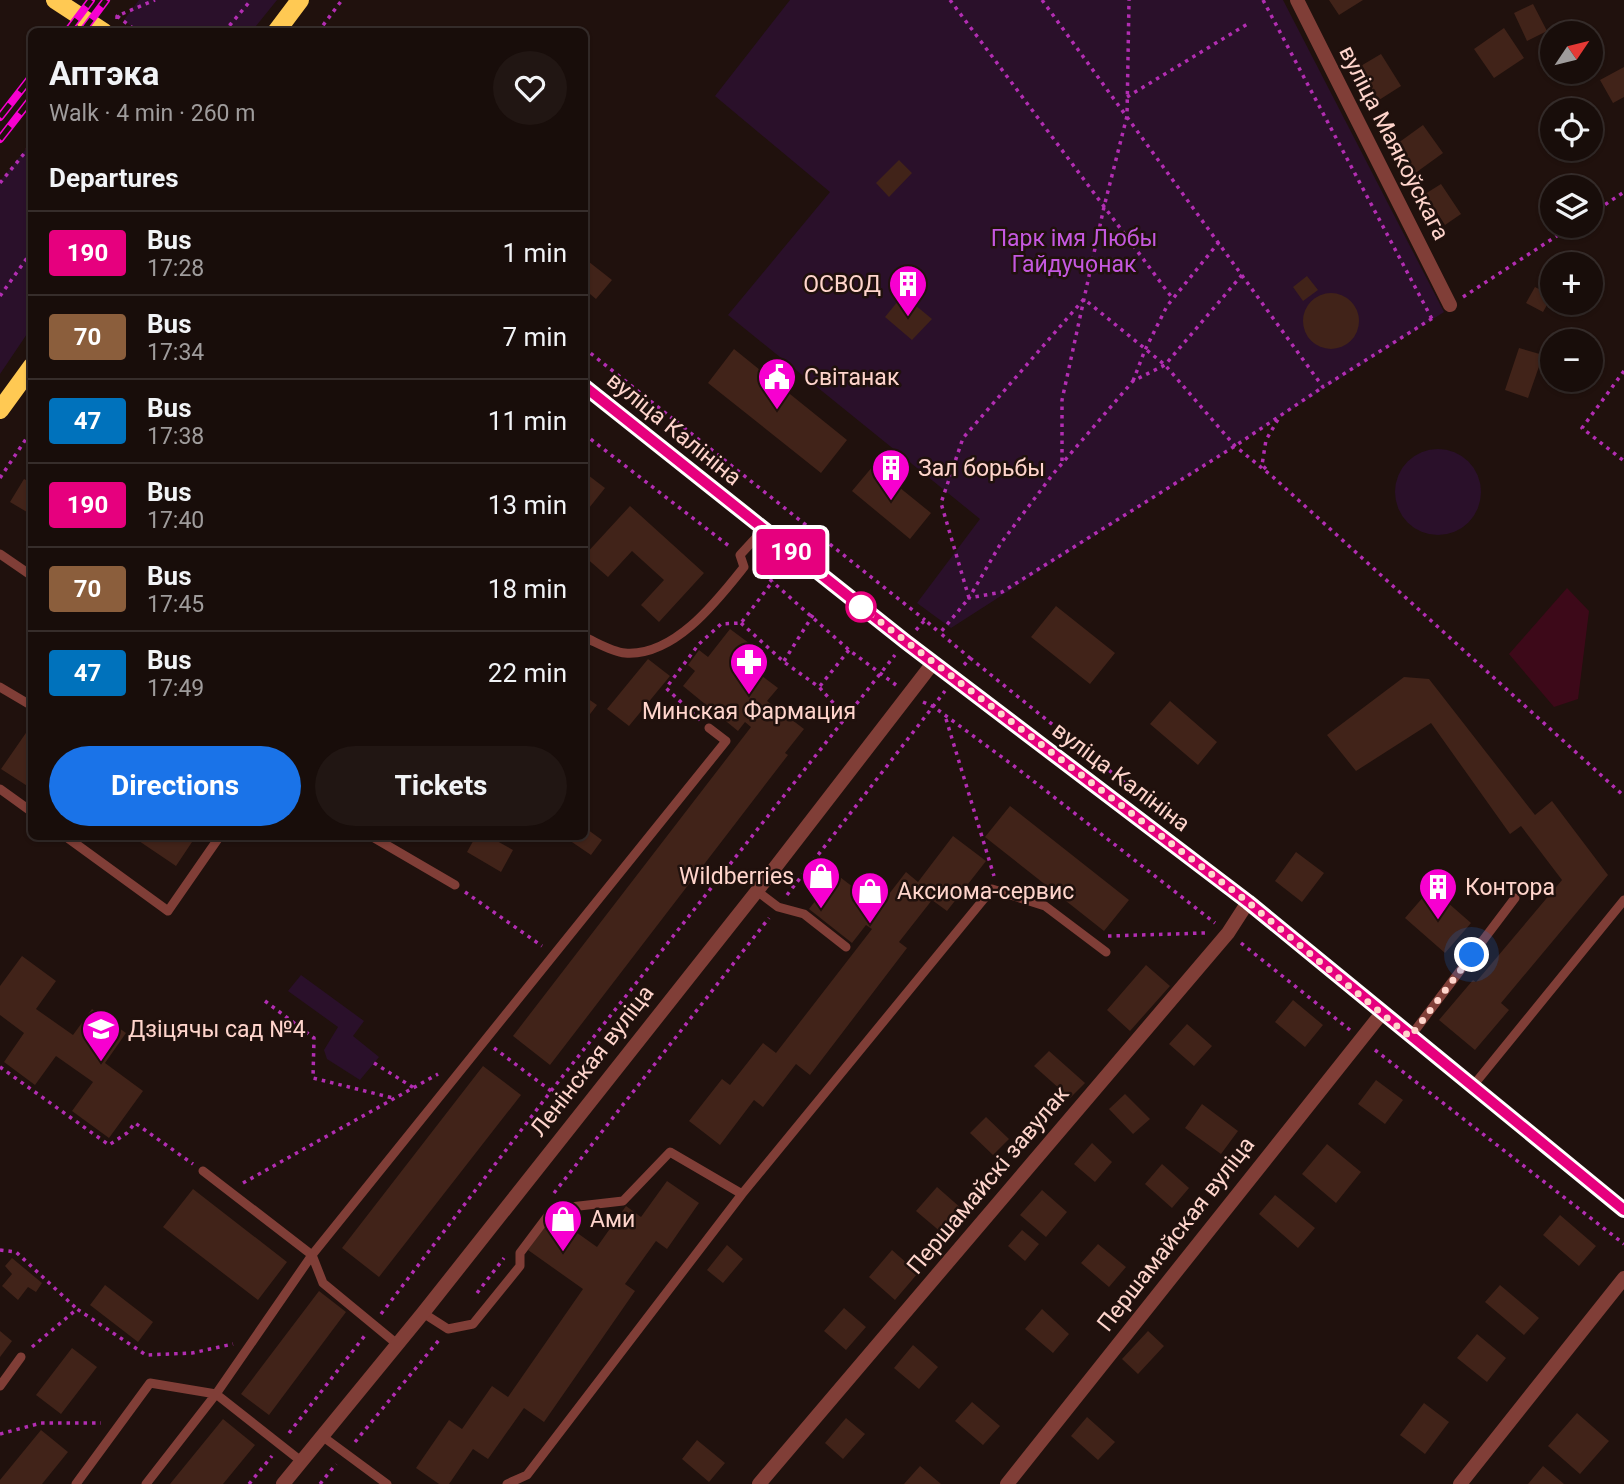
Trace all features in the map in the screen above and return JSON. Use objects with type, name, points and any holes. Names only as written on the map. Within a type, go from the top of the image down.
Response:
[{"type":"main road","points":[[55,0],[98,28]]},
{"type":"main road","points":[[279,28],[300,0]]},
{"type":"main road","points":[[0,410],[28,372]]},
{"type":"main road","name":"вуліца Калініна","points":[[588,389],[933,663],[1248,902],[1624,1210]]},
{"type":"street","name":"вуліца Маякоўскага","points":[[1297,0],[1450,305]]},
{"type":"street","name":"Ленінская вуліца","points":[[283,1484],[423,1313],[757,891],[933,663]]},
{"type":"street","name":"Першамайскі завулак","points":[[759,1484],[1228,933],[1248,902]]},
{"type":"street","name":"Першамайская вуліца","points":[[1007,1484],[1382,1013]]},
{"type":"street","points":[[1460,1484],[1624,1278]]},
{"type":"lane","points":[[588,639],[624,653],[649,650],[682,635],[744,567],[740,555],[763,530]]},
{"type":"lane","points":[[0,554],[28,573]]},
{"type":"lane","points":[[0,687],[28,704]]},
{"type":"lane","points":[[146,1484],[216,1394],[312,1255],[726,741],[709,728]]},
{"type":"lane","points":[[0,789],[28,809]]},
{"type":"lane","points":[[70,840],[168,911],[217,840]]},
{"type":"lane","points":[[378,840],[455,885]]},
{"type":"lane","points":[[507,1484],[527,1475],[742,1194],[992,889],[1045,906],[1106,952]]},
{"type":"lane","points":[[757,891],[778,907],[804,914],[846,947]]},
{"type":"lane","points":[[1410,1037],[1515,898]]},
{"type":"lane","points":[[1472,1087],[1624,900]]},
{"type":"lane","points":[[423,1313],[448,1329],[473,1324],[520,1266],[520,1253],[553,1209],[623,1201],[670,1152],[742,1194]]},
{"type":"lane","points":[[203,1171],[312,1255],[323,1283],[397,1344]]},
{"type":"lane","points":[[0,1386],[21,1357]]},
{"type":"lane","points":[[76,1484],[150,1383],[216,1394],[301,1461]]},
{"type":"lane","points":[[322,1436],[387,1484]]},
{"type":"path","points":[[117,16],[155,0]]},
{"type":"path","points":[[228,27],[251,0]]},
{"type":"path","points":[[321,28],[342,0]]},
{"type":"path","points":[[950,0],[1173,299]]},
{"type":"path","points":[[1042,0],[1323,387]]},
{"type":"path","points":[[1062,463],[1062,400],[1126,116],[1129,0]]},
{"type":"path","points":[[1263,0],[1432,319]]},
{"type":"path","points":[[1127,97],[1249,23]]},
{"type":"path","points":[[0,183],[28,149]]},
{"type":"path","points":[[1603,206],[1624,192]]},
{"type":"path","points":[[969,598],[1002,592],[1235,446],[1553,238]]},
{"type":"path","points":[[550,1199],[970,658],[940,632],[969,598],[1001,542],[1062,463],[1133,381],[1145,350],[1173,299],[1219,242]]},
{"type":"path","points":[[0,296],[28,257]]},
{"type":"path","points":[[1133,381],[1165,365],[1242,275]]},
{"type":"path","points":[[1084,299],[1165,365],[1235,446],[1273,477],[1624,796]]},
{"type":"path","points":[[969,598],[941,503],[963,438],[1084,299]]},
{"type":"path","points":[[588,351],[925,620]]},
{"type":"path","points":[[1624,371],[1582,428],[1624,461]]},
{"type":"path","points":[[1273,477],[1262,465],[1266,440],[1281,415]]},
{"type":"path","points":[[0,478],[28,436]]},
{"type":"path","points":[[588,436],[773,581],[849,650],[909,694],[934,707],[1018,769],[1624,1244]]},
{"type":"path","points":[[741,623],[773,581]]},
{"type":"path","points":[[784,662],[813,615]]},
{"type":"path","points":[[709,728],[666,688],[699,644],[721,624],[741,623],[784,662],[819,687],[847,718]]},
{"type":"path","points":[[819,687],[849,650]]},
{"type":"path","points":[[249,1484],[551,1091],[847,718],[879,673]]},
{"type":"path","points":[[946,717],[994,876],[992,889]]},
{"type":"path","points":[[455,885],[554,955]]},
{"type":"path","points":[[1085,936],[1228,933]]},
{"type":"path","points":[[265,1001],[314,1038],[313,1078],[394,1098]]},
{"type":"path","points":[[485,1041],[551,1091]]},
{"type":"path","points":[[374,1063],[414,1087]]},
{"type":"path","points":[[0,1067],[109,1144],[127,1133],[135,1123],[203,1171]]},
{"type":"path","points":[[229,1191],[438,1074]]},
{"type":"path","points":[[0,1250],[16,1252],[77,1309],[146,1355],[192,1353],[253,1340]]},
{"type":"path","points":[[474,1297],[507,1254]]},
{"type":"path","points":[[21,1357],[77,1309]]},
{"type":"path","points":[[320,1484],[448,1329]]},
{"type":"path","points":[[0,1434],[41,1423],[121,1423]]},
{"type":"green space","points":[[139,0],[277,0],[254,28],[133,28],[124,20]]},
{"type":"green space","name":"Парк імя Любы Гайдучонак","points":[[790,0],[1283,0],[1444,312],[951,628],[917,603],[980,519],[728,315],[830,192],[715,96]]},
{"type":"green space","points":[[28,147],[28,332],[0,374],[0,181]]},
{"type":"green space","points":[[1438,449],[1462,456],[1474,468],[1481,492],[1474,516],[1462,528],[1438,535],[1414,528],[1402,516],[1395,492],[1402,468],[1414,456]]},
{"type":"green space","points":[[301,975],[364,1021],[353,1036],[379,1057],[360,1080],[327,1059],[324,1050],[338,1027],[288,991]]},
{"type":"shaded area","points":[[1567,588],[1589,611],[1578,699],[1554,707],[1509,654]]},
{"type":"building","points":[[1329,0],[1363,0],[1339,15]]},
{"type":"building","points":[[1533,4],[1542,21],[1540,34],[1527,41],[1514,13]]},
{"type":"building","points":[[1504,28],[1524,58],[1494,78],[1474,49]]},
{"type":"building","points":[[1381,54],[1401,86],[1379,100],[1359,67]]},
{"type":"building","points":[[1624,67],[1624,97],[1613,103],[1602,84],[1603,78]]},
{"type":"building","points":[[1423,125],[1443,153],[1414,174],[1394,146]]},
{"type":"building","points":[[899,160],[912,173],[889,197],[876,183]]},
{"type":"building","points":[[1441,184],[1461,214],[1445,225],[1425,194]]},
{"type":"building","points":[[588,261],[612,280],[596,299],[588,292]]},
{"type":"building","points":[[1307,276],[1318,290],[1303,301],[1293,287]]},
{"type":"building","points":[[1535,287],[1540,290],[1540,310],[1526,303]]},
{"type":"building","points":[[1331,293],[1342,295],[1351,301],[1357,310],[1357,332],[1351,341],[1342,347],[1331,349],[1320,347],[1311,341],[1305,332],[1303,321],[1305,310],[1311,301],[1320,295]]},
{"type":"building","name":"ОСВОД","points":[[903,295],[932,319],[912,340],[885,317]]},
{"type":"building","points":[[1519,348],[1540,354],[1540,364],[1528,398],[1505,390]]},
{"type":"building","name":"Світанак","points":[[734,349],[847,440],[821,473],[708,383]]},
{"type":"building","name":"Зал борьбы","points":[[873,466],[931,513],[910,539],[852,491]]},
{"type":"building","points":[[588,475],[605,488],[588,507]]},
{"type":"building","points":[[24,479],[28,481],[28,513],[10,502]]},
{"type":"building","points":[[630,506],[704,573],[659,622],[641,605],[664,580],[632,551],[608,577],[588,560],[588,552]]},
{"type":"building","points":[[1056,606],[1115,653],[1090,684],[1031,637]]},
{"type":"building","points":[[730,629],[757,649],[746,664],[778,688],[767,701],[804,729],[785,753],[788,755],[550,1065],[513,1036],[751,727],[745,722],[738,731],[683,686],[695,671],[688,665],[699,650],[708,657]]},
{"type":"building","points":[[648,659],[670,676],[629,726],[607,709]]},
{"type":"building","points":[[1404,677],[1429,679],[1535,815],[1552,801],[1608,875],[1501,1003],[1509,1010],[1475,1050],[1439,1020],[1473,980],[1476,982],[1562,880],[1521,826],[1510,834],[1431,723],[1356,771],[1327,735]]},
{"type":"building","points":[[588,699],[597,705],[588,717]]},
{"type":"building","points":[[1170,701],[1217,742],[1198,765],[1150,724]]},
{"type":"building","points":[[28,730],[28,786],[1,769]]},
{"type":"building","points":[[1010,806],[1129,900],[1104,931],[985,837]]},
{"type":"building","points":[[588,830],[602,840],[591,855],[569,840],[588,840]]},
{"type":"building","points":[[953,836],[986,861],[947,911],[932,900],[899,942],[907,948],[810,1075],[796,1064],[763,1107],[754,1100],[720,1145],[689,1121],[722,1079],[730,1085],[763,1043],[776,1053],[872,929],[866,925],[852,943],[809,909],[836,874],[879,907],[906,872],[918,882]]},
{"type":"building","points":[[137,840],[193,840],[176,866]]},
{"type":"building","points":[[474,840],[495,840],[513,850],[501,872],[467,852]]},
{"type":"building","points":[[1296,852],[1324,873],[1302,902],[1275,881]]},
{"type":"building","name":"Контора","points":[[1431,888],[1471,923],[1445,953],[1405,918]]},
{"type":"building","points":[[22,956],[56,981],[36,1009],[73,1035],[92,1009],[126,1033],[105,1063],[143,1091],[109,1138],[72,1111],[93,1082],[56,1056],[35,1085],[4,1062],[24,1033],[0,1015],[0,986]]},
{"type":"building","points":[[1146,965],[1170,986],[1130,1031],[1107,1010]]},
{"type":"building","points":[[1293,1000],[1323,1025],[1305,1047],[1275,1022]]},
{"type":"building","points":[[1187,1024],[1212,1046],[1194,1066],[1169,1044]]},
{"type":"building","points":[[1049,1051],[1085,1083],[1070,1098],[1034,1066]]},
{"type":"building","points":[[483,1066],[521,1095],[379,1277],[342,1248]]},
{"type":"building","points":[[1376,1080],[1403,1100],[1385,1124],[1358,1104]]},
{"type":"building","points":[[1125,1094],[1150,1119],[1133,1134],[1109,1109]]},
{"type":"building","points":[[1202,1104],[1238,1131],[1221,1154],[1185,1128]]},
{"type":"building","points":[[986,1117],[1009,1139],[993,1155],[970,1133]]},
{"type":"building","points":[[1092,1143],[1112,1162],[1095,1182],[1074,1164]]},
{"type":"building","points":[[1327,1144],[1361,1172],[1336,1203],[1302,1174]]},
{"type":"building","points":[[1162,1164],[1189,1188],[1172,1208],[1145,1184]]},
{"type":"building","points":[[667,1181],[699,1203],[667,1249],[656,1241],[625,1284],[635,1291],[544,1422],[524,1408],[488,1459],[473,1449],[449,1484],[439,1484],[416,1468],[449,1420],[462,1429],[492,1386],[508,1397],[583,1289],[528,1250],[552,1215],[597,1247],[626,1206],[641,1217]]},
{"type":"building","points":[[937,1187],[962,1209],[942,1233],[916,1211]]},
{"type":"building","points":[[193,1189],[287,1262],[258,1300],[163,1227]]},
{"type":"building","points":[[1042,1190],[1067,1212],[1046,1237],[1020,1215]]},
{"type":"building","points":[[1275,1195],[1315,1228],[1298,1248],[1259,1214]]},
{"type":"building","points":[[1560,1215],[1596,1246],[1579,1266],[1543,1235]]},
{"type":"building","points":[[1022,1230],[1039,1244],[1025,1261],[1008,1246]]},
{"type":"building","points":[[1098,1244],[1126,1267],[1109,1287],[1081,1263]]},
{"type":"building","points":[[727,1245],[743,1259],[723,1283],[707,1270]]},
{"type":"building","points":[[892,1250],[918,1273],[895,1300],[869,1277]]},
{"type":"building","points":[[12,1258],[42,1283],[36,1292],[28,1287],[18,1300],[2,1286],[12,1274],[5,1266]]},
{"type":"building","points":[[105,1285],[153,1322],[138,1342],[90,1305]]},
{"type":"building","points":[[1500,1285],[1539,1318],[1524,1335],[1485,1302]]},
{"type":"building","points":[[319,1291],[346,1312],[269,1415],[241,1394]]},
{"type":"building","points":[[844,1308],[866,1327],[846,1350],[824,1331]]},
{"type":"building","points":[[1042,1309],[1069,1334],[1053,1353],[1025,1329]]},
{"type":"building","points":[[0,1331],[12,1341],[0,1357]]},
{"type":"building","points":[[1148,1331],[1164,1346],[1138,1374],[1122,1359]]},
{"type":"building","points":[[1477,1334],[1506,1358],[1487,1382],[1457,1358]]},
{"type":"building","points":[[913,1345],[938,1367],[919,1389],[894,1368]]},
{"type":"building","points":[[72,1348],[97,1367],[61,1414],[36,1395]]},
{"type":"building","points":[[972,1402],[1000,1426],[983,1445],[955,1421]]},
{"type":"building","points":[[1424,1403],[1449,1422],[1425,1454],[1400,1435]]},
{"type":"building","points":[[1577,1413],[1609,1441],[1580,1474],[1548,1446]]},
{"type":"building","points":[[1087,1417],[1115,1442],[1098,1460],[1071,1436]]},
{"type":"building","points":[[846,1418],[865,1434],[843,1459],[825,1443]]},
{"type":"building","points":[[223,1419],[255,1445],[223,1484],[170,1484]]},
{"type":"building","points":[[41,1430],[68,1452],[42,1484],[0,1484],[0,1480]]},
{"type":"building","points":[[697,1440],[725,1463],[709,1482],[682,1459]]},
{"type":"building","points":[[920,1466],[941,1484],[904,1484]]},
{"type":"building","points":[[1543,1466],[1564,1484],[1528,1484]]},
{"type":"railway","points":[[70,28],[91,0]]},
{"type":"railway","points":[[85,28],[106,0]]},
{"type":"railway","points":[[0,117],[28,81]]},
{"type":"railway","points":[[0,139],[28,103]]},
{"type":"bus line","name":"190","points":[[588,389],[906,642],[1248,902],[1624,1210]]},
{"type":"place","name":"ОСВОД","points":[[908,318]]},
{"type":"place","name":"Світанак","points":[[777,411]]},
{"type":"place","name":"Зал борьбы","points":[[891,502]]},
{"type":"place","name":"Минская Фармация","points":[[749,696]]},
{"type":"place","name":"Wildberries","points":[[821,910]]},
{"type":"place","name":"Контора","points":[[1438,921]]},
{"type":"place","name":"Аксиома-сервис","points":[[870,925]]},
{"type":"place","name":"Дзіцячы сад №4","points":[[101,1063]]},
{"type":"place","name":"Ами","points":[[563,1253]]},
{"type":"route","points":[[861,607],[1248,902],[1410,1037],[1472,955]]}]
